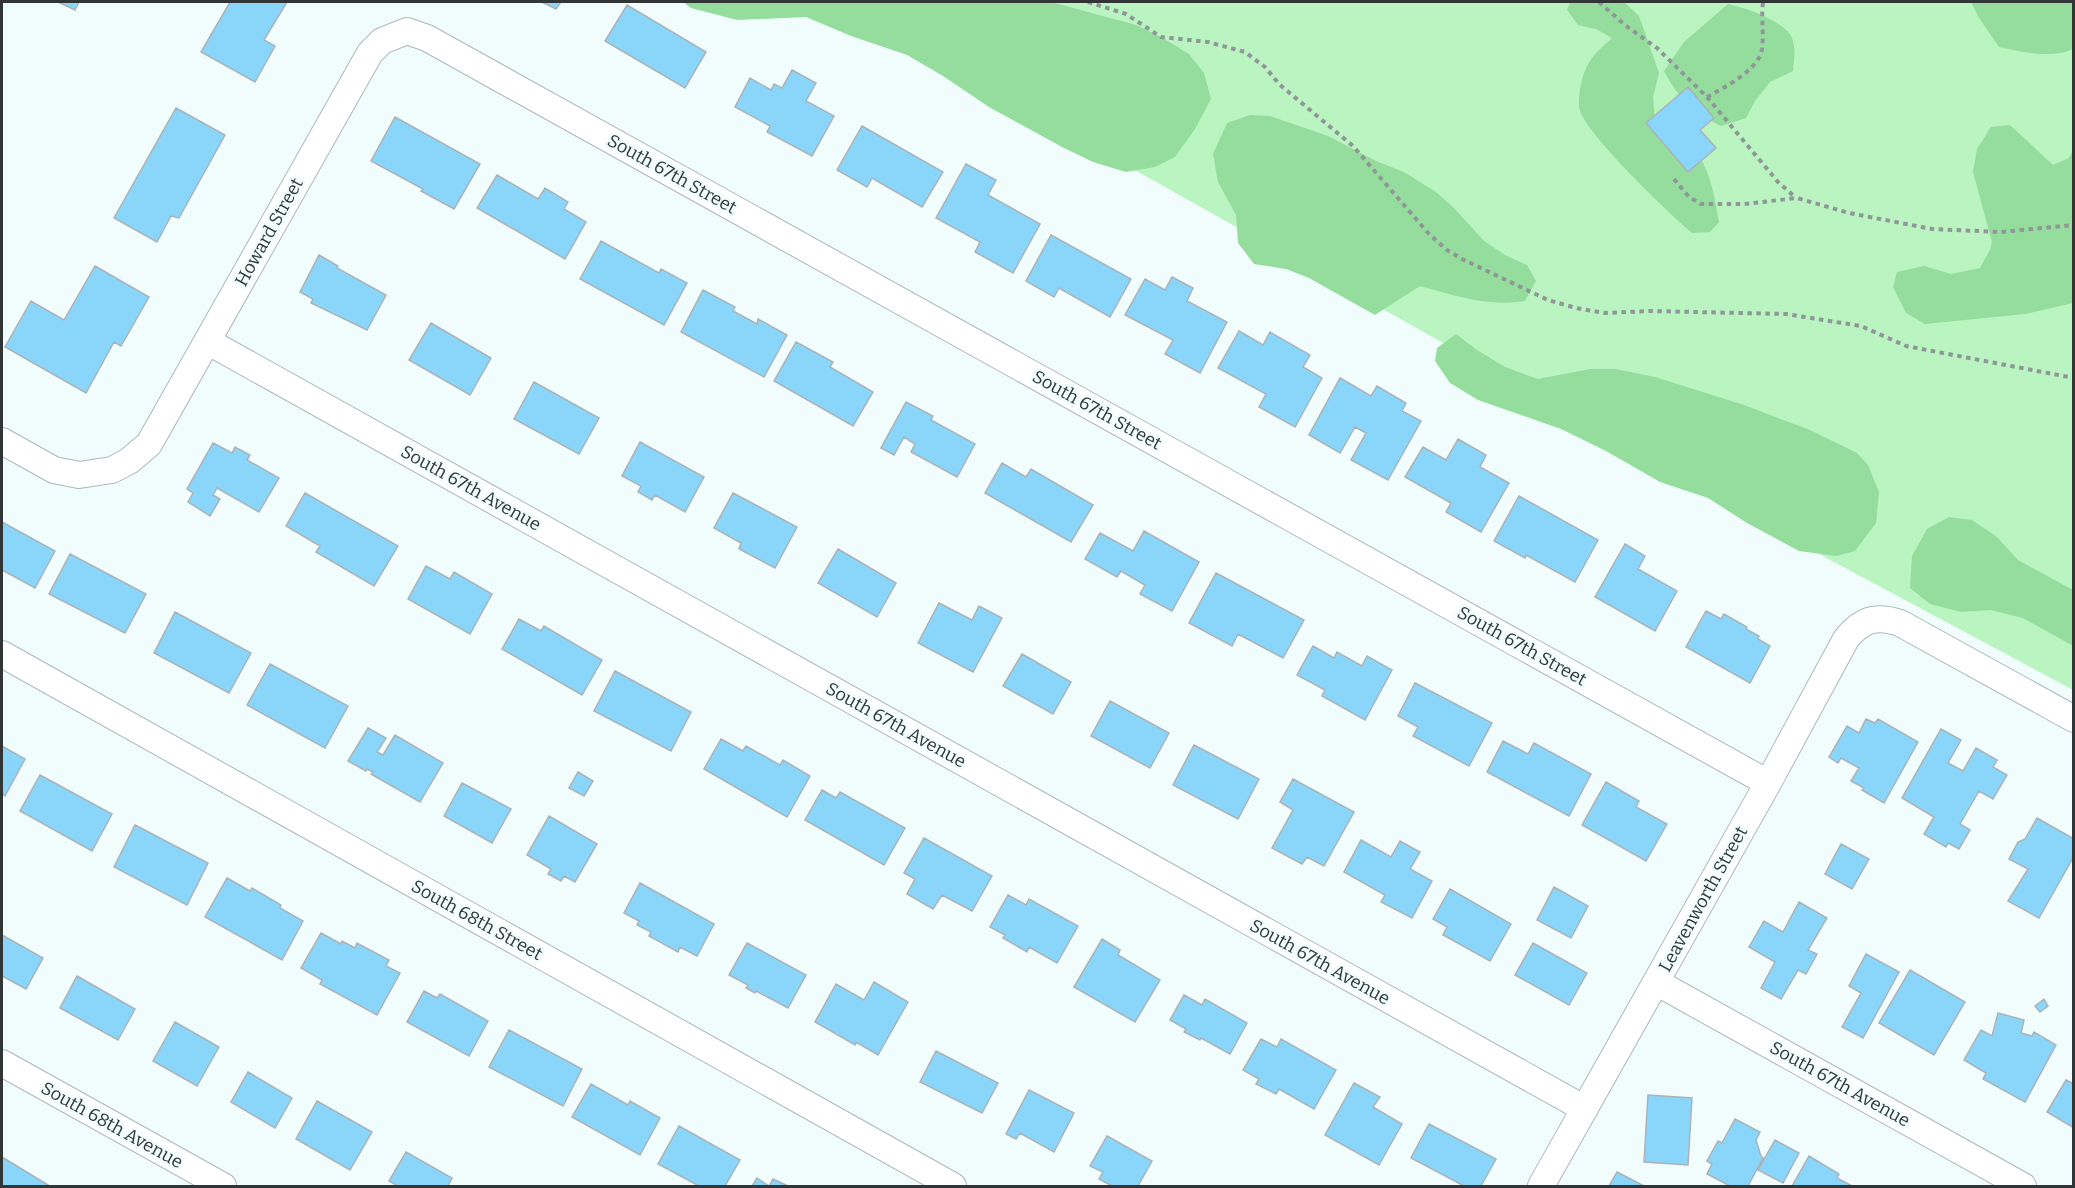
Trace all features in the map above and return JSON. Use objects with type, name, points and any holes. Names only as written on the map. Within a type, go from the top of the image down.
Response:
[{"type":"street","name":"Howard Street","points":[[2,441],[54,470],[79,475],[112,470],[129,461],[148,444],[370,53],[382,41],[407,31],[427,38]]},
{"type":"street","name":"South 67th Street","points":[[427,38],[1768,783]]},
{"type":"street","name":"South 67th Avenue","points":[[207,341],[1585,1109]]},
{"type":"street","name":"Leavenworth Street","points":[[1541,1186],[1768,783],[1846,639],[1855,628],[1872,619],[1887,619],[1900,623],[2073,719]]},
{"type":"street","name":"South 68th Street","points":[[2,654],[953,1186]]},
{"type":"street","name":"South 67th Avenue","points":[[1656,982],[2024,1186]]},
{"type":"street","name":"South 68th Avenue","points":[[2,1063],[223,1186]]},
{"type":"path","points":[[1088,2],[1126,14],[1161,37],[1208,42],[1245,52],[1265,67],[1279,84],[1353,146],[1429,234],[1447,250],[1462,260],[1548,300],[1605,313],[1650,311],[1786,314],[1861,326],[1906,346],[2073,378]]},
{"type":"path","points":[[1599,2],[1625,25],[1657,48],[1707,97],[1778,182],[1797,198]]},
{"type":"path","points":[[1707,97],[1728,85],[1759,60],[1762,48],[1763,2]]},
{"type":"path","points":[[1674,179],[1689,197],[1701,204],[1744,204],[1797,198],[1849,213],[1932,229],[2001,232],[2073,225]]},
{"type":"green space","points":[[683,2],[1051,2],[1136,25],[1161,37],[1189,54],[1204,73],[1211,99],[1195,129],[1175,157],[1155,167],[1126,172],[1093,162],[1062,147],[989,107],[907,55],[851,36],[806,17],[737,20],[691,8]]},
{"type":"green space","points":[[835,2],[2073,2],[2073,690],[1832,561]]},
{"type":"green space","points":[[1570,2],[1624,2],[1639,16],[1659,73],[1653,97],[1655,121],[1687,142],[1703,163],[1710,181],[1719,222],[1710,232],[1692,233],[1610,152],[1584,118],[1579,101],[1584,74],[1594,55],[1612,38],[1596,29],[1578,25],[1567,10]]},
{"type":"green space","points":[[1971,2],[2073,2],[2073,49],[2047,54],[1999,47]]},
{"type":"green space","points":[[1728,4],[1760,14],[1777,23],[1792,37],[1794,56],[1793,71],[1770,82],[1755,101],[1746,118],[1721,126],[1703,116],[1688,103],[1675,89],[1664,71],[1684,42]]},
{"type":"green space","points":[[1250,115],[1270,116],[1328,136],[1376,161],[1404,172],[1436,192],[1484,241],[1505,255],[1527,265],[1536,281],[1525,301],[1485,302],[1420,286],[1375,315],[1309,278],[1286,269],[1254,264],[1238,243],[1236,215],[1218,182],[1213,154],[1227,123]]},
{"type":"green space","points":[[2010,125],[2053,165],[2069,158],[2073,150],[2073,303],[2025,314],[1925,324],[1906,313],[1893,287],[1897,272],[1924,266],[1951,274],[1980,268],[1992,242],[1973,172],[1977,149],[1991,127]]},
{"type":"green space","points":[[1456,334],[1505,367],[1538,379],[1590,369],[1615,369],[1655,377],[1744,405],[1810,430],[1857,453],[1868,465],[1879,492],[1876,523],[1855,551],[1836,556],[1799,551],[1747,523],[1708,498],[1660,482],[1606,451],[1561,429],[1478,400],[1450,383],[1435,361],[1437,348]]},
{"type":"green space","points":[[1949,517],[1972,520],[1997,537],[2018,560],[2073,590],[2073,646],[2023,618],[1991,610],[1961,612],[1930,604],[1910,588],[1912,556],[1927,529]]},
{"type":"building","points":[[58,2],[79,2],[75,10]]},
{"type":"building","points":[[230,2],[287,2],[264,40],[275,46],[255,82],[201,52]]},
{"type":"building","points":[[542,2],[561,2],[556,9]]},
{"type":"building","points":[[627,5],[706,52],[685,88],[605,41]]},
{"type":"building","points":[[792,70],[816,83],[806,101],[834,116],[812,156],[767,132],[770,126],[735,107],[750,78],[771,90],[774,84],[782,88]]},
{"type":"building","points":[[1688,87],[1714,118],[1700,130],[1716,148],[1688,172],[1646,123]]},
{"type":"building","points":[[176,108],[225,135],[179,218],[171,216],[157,242],[114,218]]},
{"type":"building","points":[[395,117],[480,164],[454,209],[371,161]]},
{"type":"building","points":[[862,126],[943,172],[922,207],[872,178],[867,187],[837,170]]},
{"type":"building","points":[[966,164],[996,180],[988,195],[1040,224],[1013,273],[975,252],[980,242],[936,218]]},
{"type":"building","points":[[497,175],[538,199],[545,188],[568,202],[564,209],[586,222],[565,259],[477,208]]},
{"type":"building","points":[[1051,235],[1131,279],[1110,317],[1059,288],[1054,297],[1026,281]]},
{"type":"building","points":[[601,241],[659,273],[661,269],[687,283],[664,325],[580,279]]},
{"type":"building","points":[[319,255],[338,266],[337,268],[386,295],[367,330],[311,303],[313,299],[300,292]]},
{"type":"building","points":[[95,266],[149,297],[121,346],[114,342],[86,393],[5,347],[31,301],[64,320]]},
{"type":"building","points":[[1172,277],[1193,288],[1187,301],[1227,322],[1200,373],[1165,354],[1173,340],[1125,315],[1145,279],[1165,290]]},
{"type":"building","points":[[703,290],[735,307],[733,311],[757,324],[758,319],[787,335],[764,377],[681,332]]},
{"type":"building","points":[[431,323],[491,358],[470,395],[409,360]]},
{"type":"building","points":[[1239,331],[1263,345],[1270,332],[1310,355],[1303,367],[1322,378],[1295,427],[1259,407],[1266,394],[1218,368]]},
{"type":"building","points":[[796,342],[833,362],[830,367],[873,392],[853,426],[774,381]]},
{"type":"building","points":[[1340,378],[1371,396],[1377,386],[1406,403],[1402,411],[1421,421],[1388,480],[1351,460],[1366,433],[1355,427],[1340,453],[1309,435]]},
{"type":"building","points":[[534,382],[599,418],[579,454],[514,419]]},
{"type":"building","points":[[906,402],[933,416],[931,420],[975,444],[957,477],[911,452],[915,444],[904,437],[894,455],[881,448]]},
{"type":"building","points":[[1458,439],[1486,455],[1480,467],[1509,483],[1481,532],[1446,512],[1451,503],[1405,477],[1423,447],[1446,460]]},
{"type":"building","points":[[640,442],[704,477],[685,512],[655,495],[652,500],[638,492],[641,486],[622,476]]},
{"type":"building","points":[[213,443],[232,453],[235,447],[250,455],[247,460],[279,478],[259,512],[217,488],[213,495],[220,499],[210,516],[188,502],[193,493],[187,489]]},
{"type":"building","points":[[1002,463],[1026,477],[1031,469],[1093,505],[1071,542],[985,493]]},
{"type":"building","points":[[305,493],[398,546],[374,586],[316,552],[320,546],[286,526]]},
{"type":"building","points":[[733,493],[797,527],[775,568],[739,549],[741,543],[714,528]]},
{"type":"building","points":[[1519,496],[1598,540],[1575,582],[1526,555],[1525,558],[1494,541]]},
{"type":"building","points":[[2,522],[55,551],[35,588],[2,570]]},
{"type":"building","points":[[1144,531],[1199,562],[1172,611],[1140,594],[1145,585],[1121,571],[1117,577],[1085,559],[1100,533],[1133,551]]},
{"type":"building","points":[[1625,544],[1645,556],[1638,569],[1677,591],[1655,631],[1595,597]]},
{"type":"building","points":[[838,549],[896,583],[877,617],[818,583]]},
{"type":"building","points":[[70,554],[146,594],[125,633],[49,594]]},
{"type":"building","points":[[426,566],[450,579],[454,572],[492,594],[470,634],[408,599]]},
{"type":"building","points":[[1216,573],[1304,620],[1283,658],[1238,634],[1232,646],[1189,623]]},
{"type":"building","points":[[939,603],[972,620],[979,606],[1002,618],[973,672],[918,643]]},
{"type":"building","points":[[1706,611],[1721,619],[1724,614],[1747,627],[1746,629],[1759,636],[1758,639],[1770,646],[1750,683],[1686,647]]},
{"type":"building","points":[[175,612],[251,653],[229,693],[154,653]]},
{"type":"building","points":[[519,619],[541,631],[544,626],[602,660],[582,695],[502,649]]},
{"type":"building","points":[[1313,646],[1334,658],[1337,652],[1362,666],[1367,656],[1392,670],[1365,720],[1322,696],[1325,690],[1297,675]]},
{"type":"building","points":[[1022,654],[1071,682],[1053,714],[1003,686]]},
{"type":"building","points":[[270,664],[348,706],[325,748],[247,705]]},
{"type":"building","points":[[615,671],[691,712],[671,751],[594,711]]},
{"type":"building","points":[[1415,683],[1492,723],[1469,766],[1413,736],[1418,727],[1398,716]]},
{"type":"building","points":[[1110,701],[1169,733],[1150,768],[1091,736]]},
{"type":"building","points":[[1866,719],[1875,723],[1878,719],[1918,742],[1884,803],[1851,781],[1859,768],[1841,758],[1838,763],[1829,757],[1847,726],[1859,733]]},
{"type":"building","points":[[368,728],[386,738],[377,752],[383,755],[395,735],[443,763],[420,802],[371,774],[373,772],[367,769],[366,771],[348,761]]},
{"type":"building","points":[[1941,729],[1961,740],[1948,763],[1963,771],[1976,748],[1997,760],[1993,767],[2007,775],[1993,799],[1979,791],[1960,824],[1970,830],[1959,849],[1948,843],[1946,847],[1924,834],[1934,817],[1902,798]]},
{"type":"building","points":[[721,739],[743,751],[746,746],[780,765],[783,760],[810,776],[787,817],[704,769]]},
{"type":"building","points":[[1503,741],[1528,754],[1534,743],[1591,774],[1569,816],[1487,772]]},
{"type":"building","points":[[1194,745],[1259,779],[1238,819],[1173,785]]},
{"type":"building","points":[[2,746],[25,759],[5,796],[2,794]]},
{"type":"building","points":[[578,772],[593,781],[584,796],[569,788]]},
{"type":"building","points":[[40,775],[112,814],[92,851],[20,811]]},
{"type":"building","points":[[1293,779],[1354,812],[1324,866],[1307,857],[1302,864],[1272,848],[1293,810],[1280,802]]},
{"type":"building","points":[[1606,782],[1639,801],[1636,807],[1667,824],[1646,861],[1582,825]]},
{"type":"building","points":[[462,783],[511,809],[492,843],[444,816]]},
{"type":"building","points":[[822,790],[836,798],[840,792],[905,828],[884,865],[805,820]]},
{"type":"building","points":[[549,816],[597,844],[575,882],[564,876],[561,881],[548,874],[551,869],[527,855]]},
{"type":"building","points":[[2037,818],[2074,839],[2074,856],[2039,918],[2008,901],[2028,869],[2009,859],[2018,842],[2025,839]]},
{"type":"building","points":[[135,825],[208,863],[187,905],[114,867]]},
{"type":"building","points":[[924,838],[992,876],[972,911],[942,895],[933,909],[907,894],[915,879],[904,873]]},
{"type":"building","points":[[1361,840],[1391,857],[1400,841],[1420,852],[1410,869],[1432,881],[1412,918],[1381,902],[1385,895],[1344,872]]},
{"type":"building","points":[[1841,844],[1869,859],[1852,889],[1825,874]]},
{"type":"building","points":[[227,878],[250,891],[252,888],[303,921],[282,960],[205,917]]},
{"type":"building","points":[[640,883],[714,924],[697,956],[680,947],[678,952],[649,936],[651,932],[637,925],[639,921],[624,913]]},
{"type":"building","points":[[1554,887],[1588,906],[1571,938],[1537,920]]},
{"type":"building","points":[[1450,889],[1511,924],[1490,961],[1443,935],[1447,927],[1433,919]]},
{"type":"building","points":[[1008,895],[1026,905],[1029,899],[1078,926],[1057,963],[1029,947],[1027,952],[1003,938],[1005,935],[990,927]]},
{"type":"building","points":[[1799,902],[1827,918],[1808,950],[1817,954],[1806,974],[1798,970],[1781,999],[1761,988],[1775,962],[1749,947],[1764,921],[1783,932]]},
{"type":"building","points":[[321,933],[341,944],[342,941],[355,948],[357,943],[389,960],[386,966],[400,973],[377,1015],[320,984],[322,980],[301,968]]},
{"type":"building","points":[[2,935],[43,958],[26,989],[2,976]]},
{"type":"building","points":[[1102,939],[1120,950],[1118,955],[1160,980],[1135,1022],[1074,987]]},
{"type":"building","points":[[747,943],[806,975],[788,1008],[746,988],[748,985],[729,975]]},
{"type":"building","points":[[1533,943],[1587,973],[1569,1005],[1515,975]]},
{"type":"building","points":[[1866,954],[1899,972],[1863,1038],[1842,1027],[1861,993],[1849,986]]},
{"type":"building","points":[[1910,970],[1965,1002],[1934,1055],[1879,1023]]},
{"type":"building","points":[[77,976],[135,1009],[118,1040],[60,1008]]},
{"type":"building","points":[[874,982],[908,1002],[878,1055],[856,1042],[855,1045],[815,1022],[836,984],[864,1000]]},
{"type":"building","points":[[424,991],[437,998],[440,994],[488,1021],[469,1056],[407,1022]]},
{"type":"building","points":[[1184,995],[1202,1005],[1205,999],[1247,1023],[1230,1054],[1201,1038],[1200,1040],[1184,1032],[1186,1029],[1170,1020]]},
{"type":"building","points":[[2044,999],[2048,1006],[2040,1012],[2035,1006]]},
{"type":"building","points":[[1998,1013],[2024,1020],[2021,1033],[2032,1036],[2034,1032],[2056,1045],[2025,1102],[1983,1079],[1986,1073],[1964,1060],[1981,1030],[1992,1036]]},
{"type":"building","points":[[175,1022],[219,1047],[197,1086],[153,1061]]},
{"type":"building","points":[[509,1030],[582,1069],[563,1106],[489,1067]]},
{"type":"building","points":[[1261,1039],[1277,1047],[1281,1039],[1336,1070],[1314,1109],[1279,1089],[1276,1094],[1256,1084],[1259,1079],[1243,1070]]},
{"type":"building","points":[[936,1051],[998,1083],[982,1113],[920,1082]]},
{"type":"building","points":[[248,1072],[292,1098],[275,1128],[231,1102]]},
{"type":"building","points":[[2066,1080],[2074,1084],[2074,1128],[2047,1112]]},
{"type":"building","points":[[1354,1083],[1380,1097],[1373,1107],[1402,1124],[1379,1165],[1325,1135]]},
{"type":"building","points":[[591,1084],[628,1105],[630,1101],[660,1118],[640,1155],[572,1117]]},
{"type":"building","points":[[1029,1090],[1074,1113],[1054,1152],[1020,1133],[1016,1139],[1006,1134]]},
{"type":"building","points":[[1648,1095],[1692,1098],[1688,1165],[1644,1162]]},
{"type":"building","points":[[317,1101],[372,1132],[350,1170],[296,1139]]},
{"type":"building","points":[[1735,1119],[1760,1132],[1756,1140],[1763,1158],[1748,1186],[1730,1186],[1707,1174],[1712,1164],[1707,1161],[1718,1141],[1722,1143]]},
{"type":"building","points":[[1429,1124],[1496,1159],[1481,1186],[1464,1186],[1411,1158]]},
{"type":"building","points":[[679,1126],[740,1160],[725,1186],[699,1186],[658,1164]]},
{"type":"building","points":[[1107,1136],[1152,1161],[1138,1186],[1112,1186],[1099,1179],[1103,1172],[1090,1166]]},
{"type":"building","points":[[1775,1140],[1799,1153],[1783,1183],[1758,1170]]},
{"type":"building","points":[[406,1152],[452,1178],[448,1186],[398,1186],[389,1181]]},
{"type":"building","points":[[1809,1156],[1839,1174],[1837,1178],[1852,1186],[1792,1186]]},
{"type":"building","points":[[2,1157],[48,1185],[2,1186]]},
{"type":"building","points":[[1617,1172],[1644,1186],[1609,1186]]},
{"type":"building","points":[[757,1178],[769,1186],[752,1186]]},
{"type":"building","points":[[773,1179],[788,1186],[769,1186]]}]
